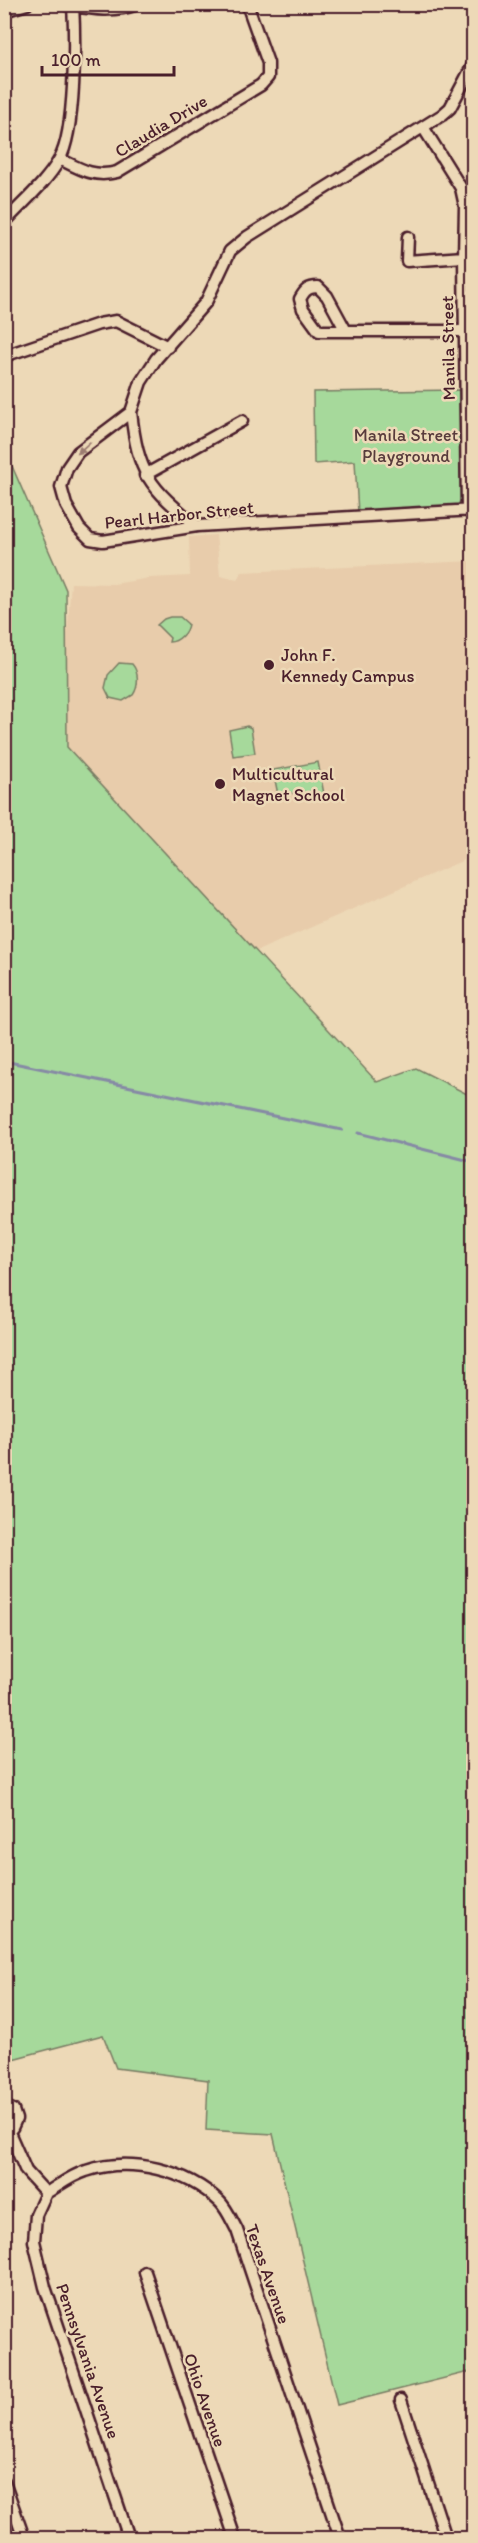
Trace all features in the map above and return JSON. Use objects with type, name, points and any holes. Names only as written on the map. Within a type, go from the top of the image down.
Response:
[{"type":"street","points":[[4,11],[27,4]]},
{"type":"street","points":[[4,224],[60,159],[64,149],[72,95],[76,33],[71,5],[92,10],[113,10],[138,4]]},
{"type":"street","name":"Claudia Drive","points":[[60,159],[90,174],[108,175],[117,172],[261,85],[268,77],[268,63],[247,4]]},
{"type":"street","points":[[196,526],[169,503],[145,475],[135,448],[130,412],[141,382],[206,302],[230,250],[450,108],[474,63]]},
{"type":"street","name":"Manila Street","points":[[423,127],[461,188],[465,206],[465,331],[470,383],[470,510]]},
{"type":"street","points":[[408,237],[407,261],[464,257]]},
{"type":"street","points":[[346,331],[327,296],[318,286],[309,287],[304,291],[300,299],[303,309],[319,331],[346,331],[465,331]]},
{"type":"street","points":[[10,354],[99,324],[116,321],[168,347]]},
{"type":"street","name":"Pearl Harbor Street","points":[[130,412],[78,452],[68,468],[61,487],[66,505],[79,528],[90,539],[103,541],[196,526],[470,510]]},
{"type":"street","points":[[145,475],[242,421]]},
{"type":"street","points":[[4,2106],[16,2114],[15,2124],[6,2130],[26,2171],[46,2193]]},
{"type":"street","name":"Texas Avenue","points":[[46,2193],[86,2171],[125,2165],[165,2170],[202,2188],[222,2204],[237,2230],[340,2538]]},
{"type":"street","name":"Pennsylvania Avenue","points":[[46,2193],[36,2215],[34,2241],[45,2287],[129,2538]]},
{"type":"street","name":"Ohio Avenue","points":[[145,2272],[235,2538]]},
{"type":"street","points":[[401,2400],[446,2538]]},
{"type":"street","points":[[4,2481],[24,2538]]},
{"type":"shaded area","name":"John F. Kennedy Campus","points":[[216,535],[220,576],[237,580],[242,572],[473,561],[473,856],[248,955],[58,745],[71,583],[114,584],[150,578],[190,576],[189,537]]},
{"type":"green space","name":"Manila Street Playground","points":[[459,390],[461,499],[457,507],[358,513],[355,461],[314,464],[313,392]]},
{"type":"green space","points":[[5,450],[66,590],[67,747],[377,1082],[416,1068],[473,1097],[473,2371],[337,2405],[273,2134],[206,2130],[208,2080],[116,2068],[103,2035],[5,2061]]},
{"type":"green space","points":[[170,617],[180,617],[188,624],[182,636],[169,642],[170,638],[157,625]]},
{"type":"green space","points":[[119,663],[132,664],[137,675],[133,695],[123,701],[110,698],[105,688],[108,675]]},
{"type":"green space","points":[[247,726],[251,728],[255,753],[233,756],[229,730]]},
{"type":"green space","points":[[318,762],[324,794],[304,797],[302,792],[278,795],[273,770]]},
{"type":"waterway","points":[[4,1061],[342,1130]]},
{"type":"waterway","points":[[358,1133],[474,1162]]},
{"type":"place","name":"John F. Kennedy Campus","points":[[269,665]]},
{"type":"place","name":"Multicultural Magnet School","points":[[220,784]]}]
